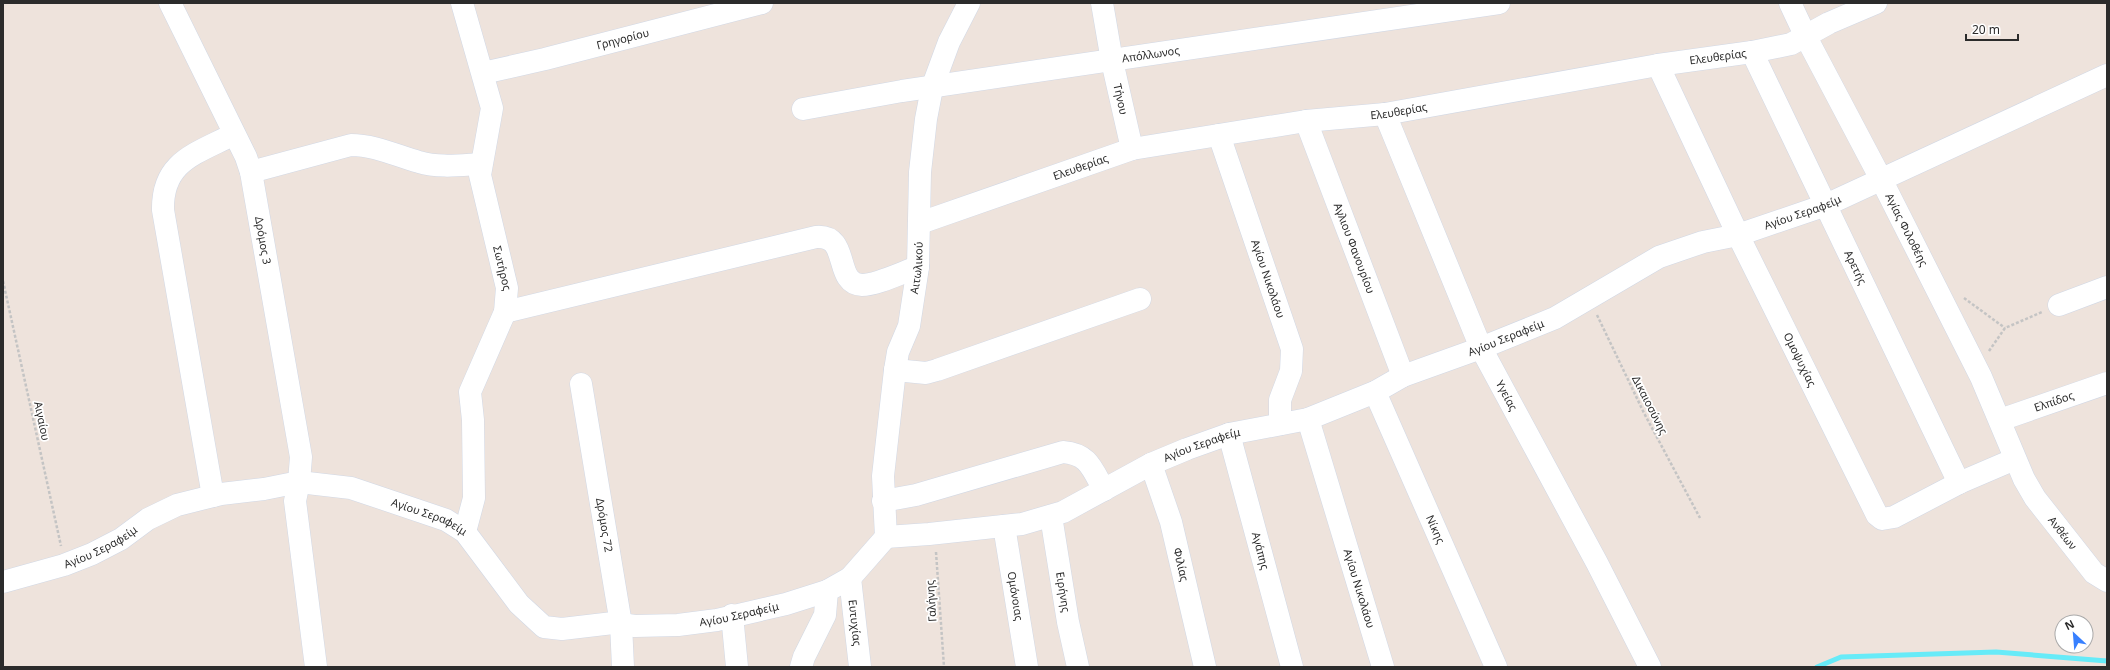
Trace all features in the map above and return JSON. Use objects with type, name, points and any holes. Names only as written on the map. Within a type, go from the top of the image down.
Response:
[{"type":"street","name":"Δρόμος 3","points":[[170,3],[251,172],[301,457],[297,488],[316,667]]},
{"type":"street","name":"Σωτήρος","points":[[462,3],[492,108],[480,175],[507,288],[505,312],[470,392],[473,420],[474,498],[465,532]]},
{"type":"street","name":"Γρηγορίου","points":[[483,73],[545,59],[762,3]]},
{"type":"street","name":"Αιτωλικού","points":[[886,537],[883,501],[883,476],[894,370],[898,352],[909,326],[918,267],[920,172],[932,88],[949,42],[969,3]]},
{"type":"street","name":"Τήνου","points":[[1102,3],[1112,61],[1132,149]]},
{"type":"street","name":"Απόλλωνος","points":[[804,109],[902,91],[932,88],[1499,3]]},
{"type":"street","name":"Αγίας Φιλοθέης","points":[[1790,3],[1806,37],[1882,181],[1981,376],[2015,459]]},
{"type":"street","name":"Ελευθερίας","points":[[920,223],[1132,149],[1306,121],[1385,114],[1658,65],[1752,52],[1791,44],[1829,23],[1876,3]]},
{"type":"street","name":"Αρετής","points":[[1752,52],[1959,483]]},
{"type":"street","name":"Ομοψυχίας","points":[[1658,65],[1738,235],[1877,515],[1882,519],[1894,517],[1959,483],[2015,459]]},
{"type":"street","name":"Αγίου Σεραφείμ","points":[[3,582],[92,554],[121,539],[148,519],[177,505],[213,496],[264,489],[351,488],[446,520],[465,532],[519,604],[544,627],[562,629],[613,622],[635,626],[678,625],[717,620],[732,615],[786,604],[827,591],[850,578],[886,537],[934,534],[1022,524],[1063,512],[1151,464],[1230,434],[1308,418],[1375,392],[1403,376],[1481,348],[1555,318],[1659,257],[1704,242],[1738,235],[1826,205],[1882,181],[2107,75]]},
{"type":"street","name":"Υγείας","points":[[1385,114],[1481,348],[1597,563],[1650,667]]},
{"type":"street","name":"Αγλιου Φανουρίου","points":[[1306,121],[1403,376]]},
{"type":"street","points":[[213,496],[163,210],[163,195],[167,180],[176,167],[234,134]]},
{"type":"street","name":"Αγίου Νικολάου","points":[[1219,135],[1292,349],[1291,372],[1280,400],[1280,424]]},
{"type":"street","points":[[251,172],[351,145],[364,145],[420,162],[438,165],[481,164]]},
{"type":"street","points":[[505,312],[816,237],[827,237],[835,244],[848,277],[857,284],[868,284],[918,267]]},
{"type":"street","points":[[2059,305],[2107,287]]},
{"type":"street","points":[[894,370],[926,373],[937,370],[1140,299]]},
{"type":"street","name":"Ελπίδος","points":[[2000,420],[2107,383]]},
{"type":"street","name":"Δρόμος 72","points":[[580,384],[620,624],[623,667]]},
{"type":"street","name":"Νίκης","points":[[1375,392],[1496,667]]},
{"type":"street","name":"Αγίου Νικολάου","points":[[1308,418],[1383,667]]},
{"type":"street","name":"Αγάπης","points":[[1230,434],[1292,667]]},
{"type":"street","points":[[883,501],[916,495],[1063,452],[1080,455],[1104,490]]},
{"type":"street","name":"Ανθέων","points":[[2015,459],[2035,498],[2094,573],[2107,581]]},
{"type":"street","name":"Φιλίας","points":[[1151,464],[1171,522],[1206,667]]},
{"type":"street","name":"Ειρήνης","points":[[1051,516],[1068,622],[1078,667]]},
{"type":"street","name":"Ομόνοιας","points":[[1004,526],[1027,667]]},
{"type":"street","name":"Ευτυχίας","points":[[850,578],[860,667]]},
{"type":"street","points":[[801,667],[804,657],[825,615],[827,591]]},
{"type":"street","points":[[732,615],[737,667]]},
{"type":"path","name":"Αιγαίου","points":[[3,280],[64,564]]},
{"type":"path","points":[[1958,293],[2006,328]]},
{"type":"path","name":"Δικαιοσύνης","points":[[1589,298],[1644,413],[1700,518]]},
{"type":"path","points":[[1981,376],[1990,349],[2006,328],[2059,305]]},
{"type":"path","name":"Γαλήνης","points":[[934,534],[944,667]]},
{"type":"waterway","points":[[1817,667],[1841,657],[1996,652],[2107,661]]}]
